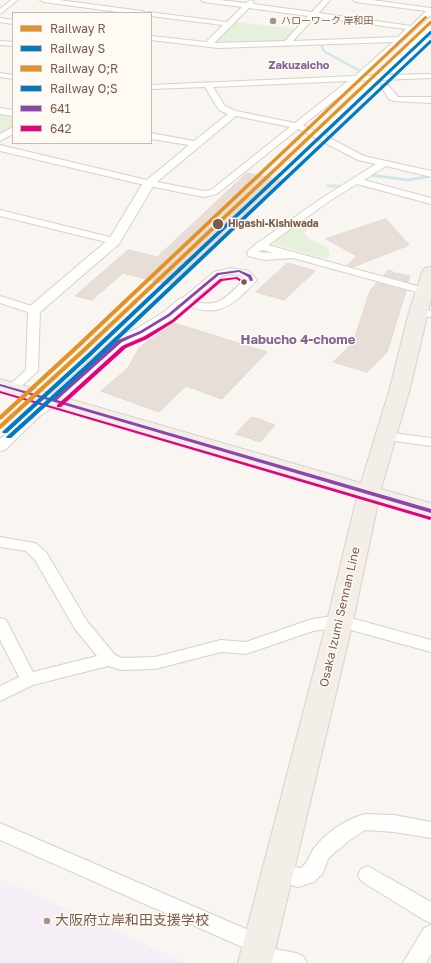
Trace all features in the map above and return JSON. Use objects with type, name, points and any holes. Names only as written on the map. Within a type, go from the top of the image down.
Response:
[{"type":"main road","name":"Osaka Izumi Sennan Line","points":[[257,955],[340,621],[368,493],[424,313],[428,284]]},
{"type":"main road","points":[[6,387],[431,511]]},
{"type":"street","points":[[0,12],[15,0]]},
{"type":"street","points":[[44,0],[116,12],[127,3]]},
{"type":"street","points":[[204,0],[413,28]]},
{"type":"street","points":[[208,45],[253,0]]},
{"type":"street","points":[[287,43],[312,14],[327,0]]},
{"type":"street","points":[[356,0],[431,10]]},
{"type":"street","points":[[0,148],[204,194],[214,192],[357,78],[402,39],[431,10]]},
{"type":"street","points":[[152,14],[229,24]]},
{"type":"street","points":[[0,20],[12,22]]},
{"type":"street","points":[[319,135],[377,79],[407,53],[431,28]]},
{"type":"street","points":[[152,38],[208,45],[402,39]]},
{"type":"street","points":[[0,43],[12,44]]},
{"type":"street","points":[[0,74],[12,77]]},
{"type":"street","points":[[152,87],[431,76]]},
{"type":"street","points":[[377,79],[396,93]]},
{"type":"street","points":[[207,84],[222,108],[298,126],[319,135],[361,158],[431,174]]},
{"type":"street","points":[[386,87],[392,97],[396,99],[431,100]]},
{"type":"street","points":[[0,111],[12,113]]},
{"type":"street","points":[[6,387],[32,371],[34,310],[114,241],[148,182],[234,112]]},
{"type":"street","points":[[0,138],[12,131]]},
{"type":"street","points":[[152,136],[196,144]]},
{"type":"street","points":[[385,163],[297,218],[252,252],[252,254],[264,257],[294,255],[428,284]]},
{"type":"street","points":[[356,181],[431,201]]},
{"type":"street","points":[[0,213],[114,241]]},
{"type":"street","points":[[0,447],[36,412],[54,401],[120,341],[141,332],[169,315],[184,302],[218,274],[239,271],[250,276],[251,280],[222,306],[212,309],[202,308],[184,302]]},
{"type":"street","points":[[0,300],[34,310]]},
{"type":"street","points":[[385,436],[431,442]]},
{"type":"street","points":[[0,542],[30,547],[40,556],[81,625],[109,659],[121,664],[155,663],[221,646],[246,648],[312,625],[340,621],[431,646]]},
{"type":"street","points":[[0,624],[29,680]]},
{"type":"street","points":[[0,694],[29,680],[109,659]]},
{"type":"street","points":[[278,873],[299,878],[308,875],[317,866],[320,854],[358,824],[370,821],[431,830]]},
{"type":"street","points":[[0,831],[257,955],[296,963]]},
{"type":"street","points":[[368,875],[431,913]]},
{"type":"street","points":[[414,963],[431,935]]},
{"type":"shaded area","name":"大阪府立岸和田支援学校","points":[[0,879],[187,963],[0,963]]},
{"type":"green space","points":[[237,22],[296,29],[285,40],[280,42],[222,44],[215,42]]},
{"type":"green space","points":[[0,113],[12,115],[12,129],[0,136]]},
{"type":"green space","points":[[300,221],[310,228],[304,233],[308,238],[328,248],[330,254],[326,259],[270,243]]},
{"type":"building","points":[[247,173],[282,180],[218,244],[170,285],[123,273],[92,300],[75,296],[128,250],[157,257]]},
{"type":"building","points":[[386,219],[409,245],[353,267],[347,265],[357,256],[326,239]]},
{"type":"building","points":[[288,263],[315,271],[284,300],[256,292]]},
{"type":"building","points":[[389,270],[395,273],[410,276],[408,282],[384,275]]},
{"type":"building","points":[[377,283],[406,291],[387,352],[367,372],[333,362],[353,343],[370,291]]},
{"type":"building","points":[[174,323],[267,352],[222,399],[186,386],[159,412],[101,391],[128,368],[139,348]]},
{"type":"building","points":[[252,417],[275,425],[260,442],[236,434]]},
{"type":"waterway","points":[[321,43],[323,50],[327,53],[360,71]]},
{"type":"waterway","points":[[379,83],[386,87]]},
{"type":"waterway","points":[[370,175],[408,180],[431,176]]},
{"type":"waterway","points":[[328,186],[339,186]]},
{"type":"rail line","name":"O;R","points":[[0,418],[426,17]]},
{"type":"rail line","name":"R","points":[[0,427],[83,351],[431,22]]},
{"type":"rail line","name":"S","points":[[5,432],[88,356],[431,32]]},
{"type":"rail line","name":"O;S","points":[[9,437],[93,361],[431,41]]},
{"type":"transit line","name":"641","points":[[54,401],[120,341],[141,332],[169,315],[218,274],[239,271],[250,276],[251,280]]},
{"type":"transit line","name":"642","points":[[59,406],[124,347],[145,338],[173,321],[221,280],[237,278],[244,282]]},
{"type":"transit line","name":"641","points":[[0,385],[431,511]]},
{"type":"transit line","name":"642","points":[[0,392],[429,518]]},
{"type":"place","name":"ハローワーク 岸和田","points":[[273,21]]},
{"type":"place","name":"Higashi-Kishiwada","points":[[218,224]]},
{"type":"place","name":"大阪府立岸和田支援学校","points":[[47,921]]},
{"type":"district","name":"Zakuzaicho","points":[[299,66]]},
{"type":"district","name":"Habucho 4-chome","points":[[298,340]]}]
